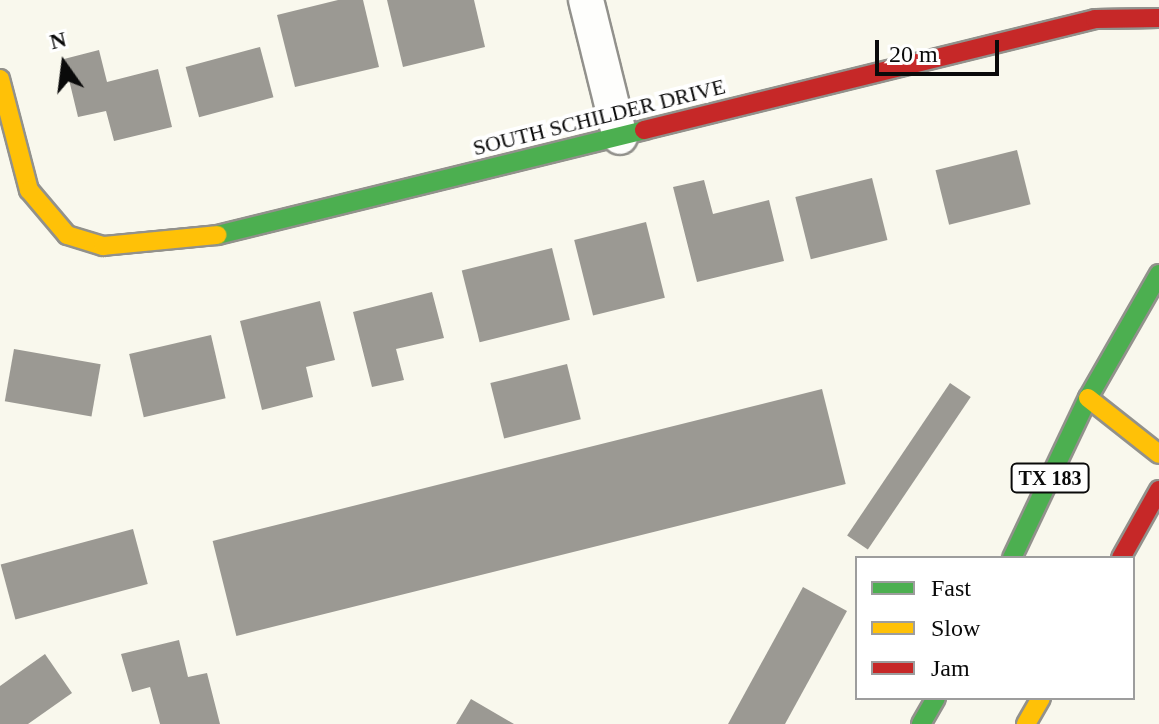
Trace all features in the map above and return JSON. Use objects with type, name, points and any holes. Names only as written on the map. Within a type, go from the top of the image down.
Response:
[{"type":"street","points":[[586,0],[620,137]]},
{"type":"street","name":"SOUTH SCHILDER DRIVE","points":[[0,79],[29,190],[54,224],[67,235],[103,246],[201,239],[1095,19],[1159,18]]},
{"type":"street","name":"TX 183","points":[[1013,556],[1088,398],[1159,274]]},
{"type":"street","points":[[1088,398],[1159,454]]},
{"type":"street","points":[[1122,556],[1159,490]]},
{"type":"street","points":[[921,724],[935,700]]},
{"type":"street","points":[[1026,724],[1040,700]]},
{"type":"building","points":[[338,0],[363,0],[379,67],[295,87],[277,15]]},
{"type":"building","points":[[387,0],[474,0],[485,47],[403,67]]},
{"type":"building","points":[[260,47],[273,97],[199,117],[186,67]]},
{"type":"building","points":[[99,50],[107,82],[158,69],[172,127],[114,141],[106,111],[78,117],[64,59]]},
{"type":"building","points":[[1017,150],[1031,204],[949,225],[935,170]]},
{"type":"building","points":[[872,178],[887,240],[811,259],[795,197]]},
{"type":"building","points":[[704,180],[713,214],[769,200],[784,261],[697,282],[673,187]]},
{"type":"building","points":[[646,222],[665,298],[593,316],[574,240]]},
{"type":"building","points":[[552,248],[570,320],[480,342],[462,270]]},
{"type":"building","points":[[432,292],[444,338],[396,349],[404,380],[372,387],[353,312]]},
{"type":"building","points":[[320,301],[335,360],[306,367],[313,397],[262,410],[240,321]]},
{"type":"building","points":[[211,335],[226,398],[144,417],[129,354]]},
{"type":"building","points":[[14,349],[101,364],[91,416],[5,401]]},
{"type":"building","points":[[567,364],[581,419],[504,438],[490,383]]},
{"type":"building","points":[[950,383],[971,397],[868,550],[847,536]]},
{"type":"building","points":[[822,389],[846,484],[236,636],[213,541]]},
{"type":"building","points":[[133,529],[148,584],[15,620],[1,564]]},
{"type":"building","points":[[803,587],[847,611],[785,724],[728,724]]},
{"type":"building","points":[[179,640],[188,677],[207,673],[220,724],[160,724],[150,687],[132,692],[121,654]]},
{"type":"building","points":[[45,654],[72,693],[28,724],[0,724],[0,686]]},
{"type":"building","points":[[471,699],[514,724],[456,724]]},
{"type":"traffic: fast","points":[[217,235],[644,130]]},
{"type":"traffic: fast","points":[[1013,556],[1088,398],[1159,274]]},
{"type":"traffic: fast","points":[[921,724],[935,700]]},
{"type":"traffic: slow","points":[[0,79],[29,190],[67,235],[103,246],[217,235]]},
{"type":"traffic: slow","points":[[1088,398],[1159,454]]},
{"type":"traffic: slow","points":[[1026,724],[1040,700]]},
{"type":"traffic: jam","points":[[644,130],[1095,19],[1159,18]]},
{"type":"traffic: jam","points":[[1122,556],[1159,490]]}]
